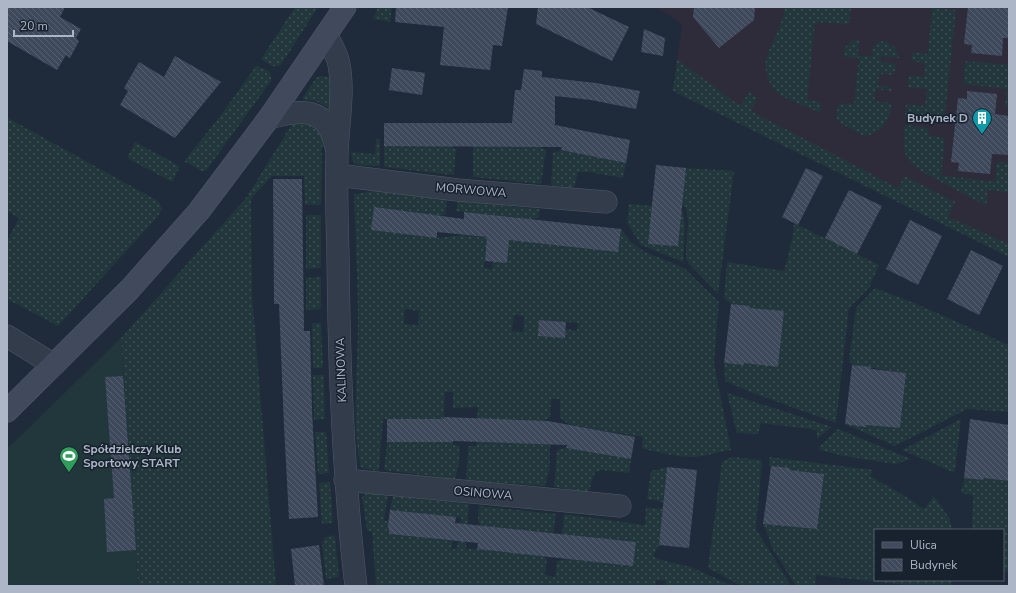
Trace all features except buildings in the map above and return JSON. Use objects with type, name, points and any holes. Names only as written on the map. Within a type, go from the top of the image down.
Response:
[{"type":"street","points":[[7,411],[130,289],[199,211],[269,118],[345,7]]},
{"type":"street","name":"KALINOWA","points":[[326,35],[334,49],[340,73],[341,88],[337,153],[339,321],[346,480],[356,586]]},
{"type":"street","name":"KALINOWA","points":[[269,118],[297,112],[307,112],[315,115],[326,124],[334,139],[337,153]]},
{"type":"street","name":"MORWOWA","points":[[337,175],[458,190],[606,202]]},
{"type":"street","points":[[7,336],[54,365]]},
{"type":"street","name":"OSINOWA","points":[[346,480],[620,506]]},
{"type":"shaded area","points":[[656,7],[1009,7],[1009,257],[673,91],[682,24]]},
{"type":"green space","points":[[295,7],[318,7],[281,65],[270,65],[261,59]]},
{"type":"green space","points":[[378,7],[392,7],[390,22],[373,19]]},
{"type":"green space","points":[[785,7],[851,8],[849,24],[815,22],[807,100],[821,102],[821,113],[781,95],[773,87],[767,76],[766,58],[780,25]]},
{"type":"green space","points":[[932,8],[956,10],[944,122],[905,118],[906,104],[925,106],[927,89],[908,87],[909,75],[924,77],[925,63],[911,61],[912,52],[928,54]]},
{"type":"green space","points":[[853,40],[859,40],[858,55],[872,57],[874,45],[885,41],[895,47],[899,58],[881,57],[881,62],[896,64],[894,75],[879,74],[878,86],[892,87],[891,91],[876,89],[874,101],[892,103],[890,113],[883,127],[870,135],[864,136],[840,123],[836,119],[839,103],[854,104],[859,58],[843,57],[845,47]]},
{"type":"green space","points":[[677,59],[740,106],[749,92],[757,98],[751,111],[898,188],[905,176],[955,202],[948,217],[1009,244],[1009,257],[673,91]]},
{"type":"green space","points":[[966,61],[1009,65],[1009,108],[1005,107],[1007,89],[963,84]]},
{"type":"green space","points":[[256,66],[269,71],[271,81],[208,168],[205,171],[202,171],[184,161],[218,119]]},
{"type":"green space","points":[[321,76],[328,77],[331,81],[330,109],[318,102],[302,99],[316,78]]},
{"type":"green space","points":[[8,118],[158,201],[162,208],[159,215],[58,326],[7,299],[7,241],[19,218],[7,211]]},
{"type":"green space","points":[[300,122],[311,126],[317,131],[324,141],[322,147],[321,205],[305,205],[304,176],[272,176],[251,199],[252,294],[276,586],[138,586],[121,338],[246,198],[292,124]]},
{"type":"green space","points":[[905,125],[929,128],[928,136],[945,138],[941,175],[995,182],[997,162],[1009,163],[1009,192],[988,190],[986,206],[921,171],[910,161],[905,151]]},
{"type":"green space","points":[[376,139],[380,139],[380,166],[357,165],[352,160],[351,152],[375,154]]},
{"type":"green space","points":[[135,142],[180,166],[172,182],[127,158]]},
{"type":"green space","points":[[384,146],[451,146],[456,149],[454,173],[452,175],[384,167]]},
{"type":"green space","points":[[473,146],[539,146],[546,150],[541,184],[473,177]]},
{"type":"green space","points":[[561,150],[626,163],[623,178],[588,172],[578,172],[574,188],[551,185],[553,153]]},
{"type":"green space","points":[[686,168],[734,171],[718,294],[686,259],[688,223],[686,207],[682,206]]},
{"type":"green space","points":[[375,191],[447,200],[445,215],[439,216],[374,208],[371,230],[437,238],[462,235],[552,244],[621,229],[631,242],[645,252],[684,268],[719,302],[714,363],[731,450],[704,456],[683,457],[647,450],[642,448],[643,437],[570,425],[560,418],[560,399],[551,399],[550,417],[544,421],[477,419],[478,407],[453,408],[453,392],[445,392],[444,419],[383,419],[379,471],[361,468],[356,432],[358,290],[354,194]],"holes":[[[486,249],[508,251],[507,262],[493,261],[492,269],[484,268]],[[405,309],[419,311],[418,325],[404,324]],[[514,315],[524,316],[523,332],[512,331]],[[540,320],[578,323],[577,331],[566,329],[565,338],[538,336]]]},
{"type":"green space","points":[[458,201],[540,209],[538,218],[530,219],[456,211]]},
{"type":"green space","points":[[629,204],[652,206],[648,243],[678,246],[681,211],[683,212],[685,225],[683,262],[641,245],[627,223]]},
{"type":"green space","points":[[306,215],[321,215],[321,268],[306,269]]},
{"type":"green space","points":[[794,223],[879,265],[869,288],[849,308],[836,423],[753,393],[725,381],[724,363],[778,366],[784,311],[750,308],[750,306],[731,304],[724,298],[727,262],[784,271],[793,236]]},
{"type":"green space","points":[[321,277],[321,309],[306,310],[306,278]]},
{"type":"green space","points":[[875,288],[919,305],[1009,345],[1009,412],[967,409],[895,446],[845,424],[900,428],[906,373],[852,365],[849,359],[856,308]]},
{"type":"green space","points":[[312,323],[321,323],[323,368],[313,368]]},
{"type":"green space","name":"Spółdzielczy Klub Sportowy START","points":[[121,338],[138,586],[7,586],[7,449]]},
{"type":"green space","points":[[313,375],[324,375],[325,419],[314,420]]},
{"type":"green space","points":[[727,393],[832,427],[817,439],[817,430],[761,423],[758,434],[737,433]]},
{"type":"green space","points":[[961,419],[955,471],[953,472],[902,450]]},
{"type":"green space","points":[[838,429],[911,459],[895,464],[844,456],[820,450],[819,447]]},
{"type":"green space","points":[[315,432],[326,432],[329,473],[318,474]]},
{"type":"green space","points":[[387,442],[453,442],[453,445],[460,446],[459,463],[455,479],[384,470]]},
{"type":"green space","points":[[477,442],[550,444],[550,467],[545,486],[466,480],[468,446],[477,446]]},
{"type":"green space","points":[[566,448],[631,459],[629,473],[602,470],[595,472],[589,490],[586,492],[554,487],[557,450]]},
{"type":"green space","points":[[733,457],[762,460],[756,529],[791,586],[742,586],[708,568],[722,461]]},
{"type":"green space","points":[[770,457],[873,470],[870,476],[924,509],[934,496],[950,519],[952,529],[874,529],[874,581],[951,581],[951,586],[915,586],[816,575],[815,586],[796,586],[771,546],[763,524],[817,529],[824,474],[789,470],[790,468],[769,465]]},
{"type":"green space","points":[[667,467],[663,502],[647,499],[651,471]]},
{"type":"green space","points":[[964,478],[983,480],[984,478],[1009,481],[1009,572],[1004,571],[1004,529],[972,529],[973,495],[961,493]]},
{"type":"green space","points":[[330,482],[333,523],[322,524],[319,483]]},
{"type":"green space","points":[[367,493],[388,495],[384,520],[389,521],[387,534],[453,541],[451,550],[457,548],[461,518],[390,510],[393,496],[469,504],[466,549],[543,556],[547,559],[545,575],[555,577],[557,561],[568,559],[633,565],[636,542],[562,536],[564,514],[645,525],[646,507],[663,509],[659,545],[653,556],[657,559],[691,567],[733,586],[665,586],[666,581],[656,580],[655,586],[376,586],[372,532],[367,530],[362,497]]},
{"type":"green space","points":[[479,506],[556,514],[553,533],[480,526],[478,519]]},
{"type":"green space","points":[[335,535],[339,577],[326,579],[322,543],[325,537]]},
{"type":"place","name":"Budynek D","points":[[982,135]]},
{"type":"place","name":"Spółdzielczy Klub Sportowy START","points":[[69,473]]}]
